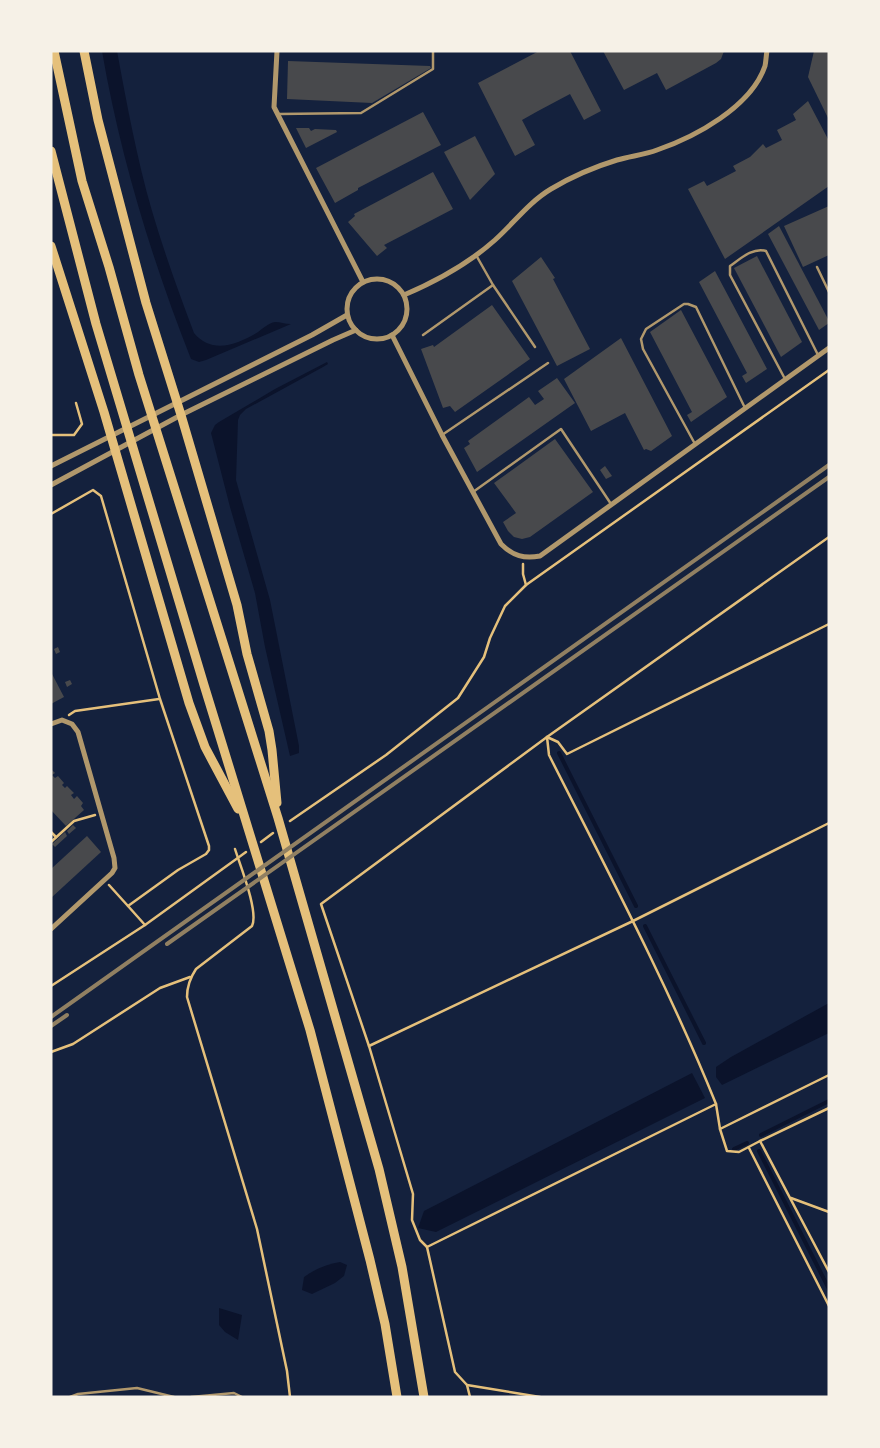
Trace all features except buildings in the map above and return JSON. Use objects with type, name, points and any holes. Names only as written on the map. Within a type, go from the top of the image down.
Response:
[{"type":"highway","points":[[54,51],[82,181],[109,267],[139,375],[278,818],[379,1169],[402,1267],[424,1397]]},
{"type":"highway","points":[[84,51],[106,156],[146,303],[237,605],[269,731],[278,818]]},
{"type":"highway","points":[[51,151],[96,324],[310,1030],[358,1209],[385,1324],[396,1397]]},
{"type":"highway","points":[[51,246],[117,449],[189,703],[205,748],[247,827]]},
{"type":"street","points":[[277,51],[274,107],[276,114],[363,282]]},
{"type":"street","points":[[404,295],[457,269],[495,240],[523,212],[549,190],[576,175],[616,160],[656,151],[684,140],[734,110],[751,90],[765,66],[767,51]]},
{"type":"street","points":[[374,278],[386,280],[396,285],[404,295],[407,306],[406,317],[401,328],[385,338],[369,338],[356,330],[347,315],[349,296],[363,282],[374,278]]},
{"type":"street","points":[[51,466],[312,335],[347,315]]},
{"type":"street","points":[[51,485],[181,415],[356,330]]},
{"type":"street","points":[[392,335],[442,435],[501,544],[509,552],[529,558],[540,556],[829,348]]},
{"type":"street","points":[[51,724],[62,720],[72,724],[78,732],[114,858],[115,868],[112,873],[53,925]]},
{"type":"lane","points":[[276,114],[361,114],[433,69],[432,51]]},
{"type":"lane","points":[[785,379],[730,275],[730,266],[753,251],[766,251],[818,355]]},
{"type":"lane","points":[[476,255],[493,284],[535,346]]},
{"type":"lane","points":[[817,267],[829,292]]},
{"type":"lane","points":[[423,335],[493,284]]},
{"type":"lane","points":[[695,444],[643,349],[641,339],[646,329],[684,304],[696,307],[745,408]]},
{"type":"lane","points":[[442,435],[548,363]]},
{"type":"lane","points":[[474,492],[560,429],[611,504]]},
{"type":"lane","points":[[70,1397],[78,1394],[137,1388],[174,1397]]},
{"type":"lane","points":[[191,1397],[234,1394],[242,1397]]},
{"type":"path","points":[[289,822],[386,755],[458,698],[484,657],[490,638],[505,606],[526,585],[829,370]]},
{"type":"path","points":[[51,435],[74,435],[82,424],[76,403]]},
{"type":"path","points":[[51,514],[93,490],[101,496],[160,699],[210,848],[206,854],[178,870],[128,906]]},
{"type":"path","points":[[470,1397],[467,1386],[454,1372],[427,1247],[420,1240],[412,1220],[413,1194],[369,1046],[321,904],[547,737],[829,537]]},
{"type":"path","points":[[524,557],[523,574],[526,585]]},
{"type":"path","points":[[547,737],[558,742],[567,754],[829,624]]},
{"type":"path","points":[[62,720],[75,711],[160,699]]},
{"type":"path","points":[[547,737],[549,755],[633,921],[701,1068],[716,1104],[720,1129],[727,1151],[739,1152],[749,1148],[829,1108]]},
{"type":"path","points":[[51,842],[74,822],[101,814]]},
{"type":"path","points":[[369,1046],[633,921],[829,822]]},
{"type":"path","points":[[51,832],[56,837]]},
{"type":"path","points":[[259,843],[274,833]]},
{"type":"path","points":[[235,849],[252,906],[254,922],[252,926],[196,969],[190,977],[187,996],[256,1229],[287,1371],[290,1397]]},
{"type":"path","points":[[51,986],[145,925],[251,849]]},
{"type":"path","points":[[104,880],[145,925]]},
{"type":"path","points":[[51,1052],[73,1044],[160,988],[190,977]]},
{"type":"path","points":[[720,1129],[829,1075]]},
{"type":"path","points":[[427,1247],[716,1104]]},
{"type":"path","points":[[760,1141],[829,1272]]},
{"type":"path","points":[[749,1148],[829,1306]]},
{"type":"path","points":[[791,1198],[829,1212]]},
{"type":"path","points":[[467,1386],[540,1397]]},
{"type":"water","points":[[102,51],[117,51],[147,191],[167,257],[194,333],[201,340],[217,346],[242,340],[273,323],[291,324],[206,360],[199,362],[191,359],[150,246],[118,130]]},
{"type":"water","points":[[327,362],[328,364],[323,367],[246,409],[238,420],[236,480],[270,600],[299,746],[299,753],[290,756],[265,647],[255,593],[211,433],[219,422],[275,389]]},
{"type":"water","points":[[829,1003],[829,1033],[722,1085],[716,1077],[716,1067],[731,1057]]},
{"type":"water","points":[[692,1073],[705,1098],[436,1232],[418,1228],[424,1211]]},
{"type":"water","points":[[340,1262],[347,1265],[344,1276],[335,1283],[312,1294],[302,1290],[304,1277],[321,1267]]},
{"type":"water","points":[[219,1308],[242,1315],[238,1340],[225,1332],[219,1325]]},
{"type":"waterway","points":[[559,753],[636,906]]},
{"type":"waterway","points":[[645,926],[704,1043]]},
{"type":"waterway","points":[[761,1135],[829,1101]]},
{"type":"waterway","points":[[734,1149],[747,1143]]},
{"type":"waterway","points":[[759,1151],[829,1289]]},
{"type":"railway","points":[[51,1017],[829,465]]},
{"type":"railway","points":[[167,944],[829,477]]},
{"type":"railway","points":[[51,1026],[67,1015]]}]
